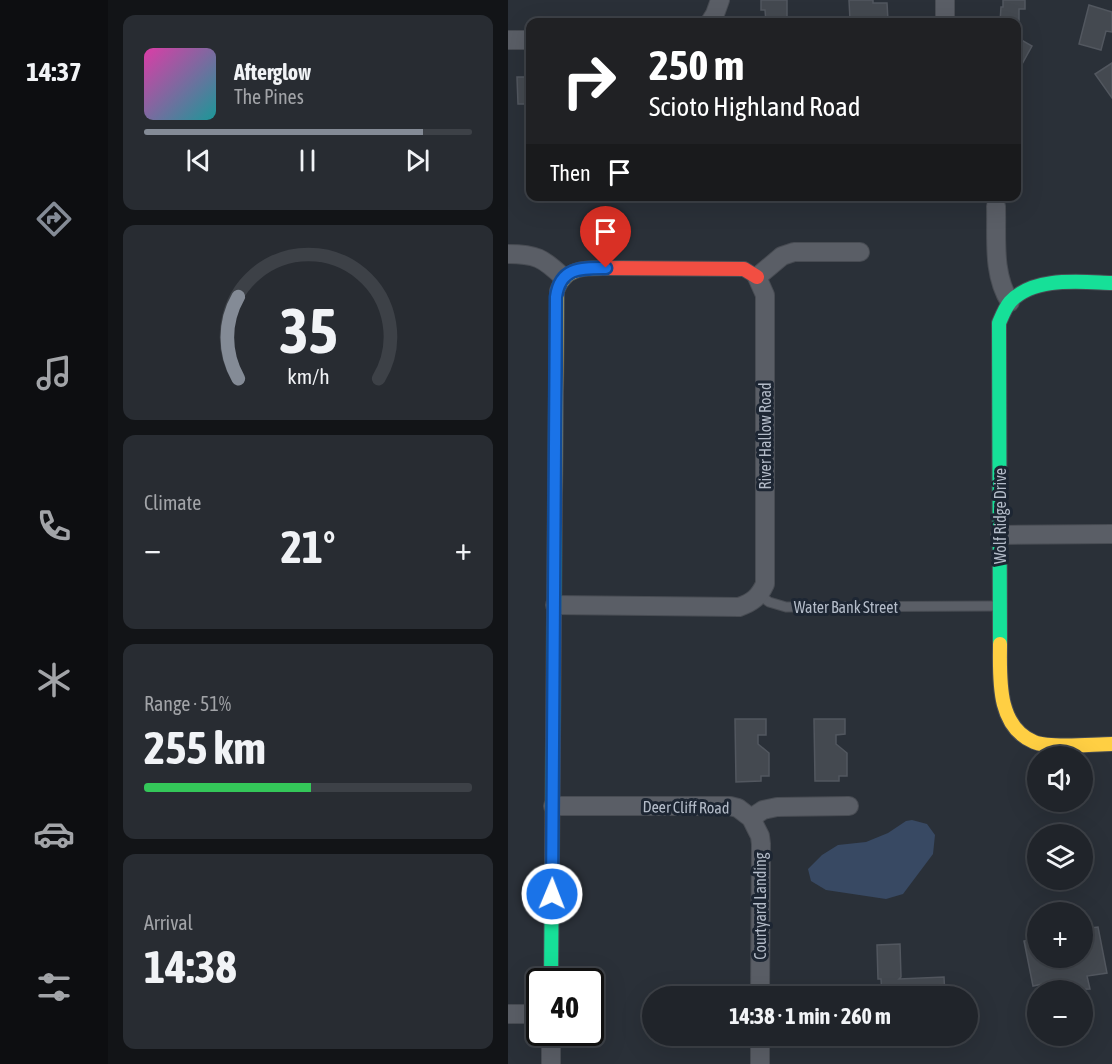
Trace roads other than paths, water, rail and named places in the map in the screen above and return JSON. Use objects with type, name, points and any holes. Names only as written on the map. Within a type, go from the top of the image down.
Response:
[{"type":"street","points":[[712,18],[720,0]]},
{"type":"street","points":[[945,0],[945,18]]},
{"type":"street","points":[[508,40],[526,39]]},
{"type":"street","points":[[996,206],[997,274],[1010,302],[1024,291],[1044,284],[1111,283]]},
{"type":"street","points":[[551,968],[557,287],[573,270],[583,268],[744,269],[757,278],[782,256],[794,252],[860,252]]},
{"type":"street","points":[[508,254],[538,256],[564,277]]},
{"type":"street","name":"River Hallow Road","points":[[757,278],[764,295],[765,584],[760,595]]},
{"type":"street","name":"Wolf Ridge Drive","points":[[1010,302],[999,323],[1000,688],[1006,711],[1017,729],[1034,742],[1055,745],[1111,744]]},
{"type":"street","points":[[1000,535],[1111,534]]},
{"type":"street","points":[[555,605],[739,607],[751,603],[760,595]]},
{"type":"street","name":"Deer Cliff Road","points":[[553,806],[730,806],[738,808],[751,818],[763,810],[777,807],[849,806]]},
{"type":"street","name":"Courtyard Landing","points":[[751,818],[760,836],[761,844],[760,986]]},
{"type":"street","points":[[508,1014],[526,1014]]},
{"type":"street","points":[[551,1046],[551,1064]]},
{"type":"street","points":[[760,1046],[760,1064]]},
{"type":"lane","name":"Water Bank Street","points":[[760,595],[769,602],[786,608],[1000,606]]},
{"type":"water","points":[[912,820],[927,824],[935,835],[933,854],[903,894],[886,899],[826,890],[811,881],[808,869],[822,855],[838,845],[866,842]]}]
